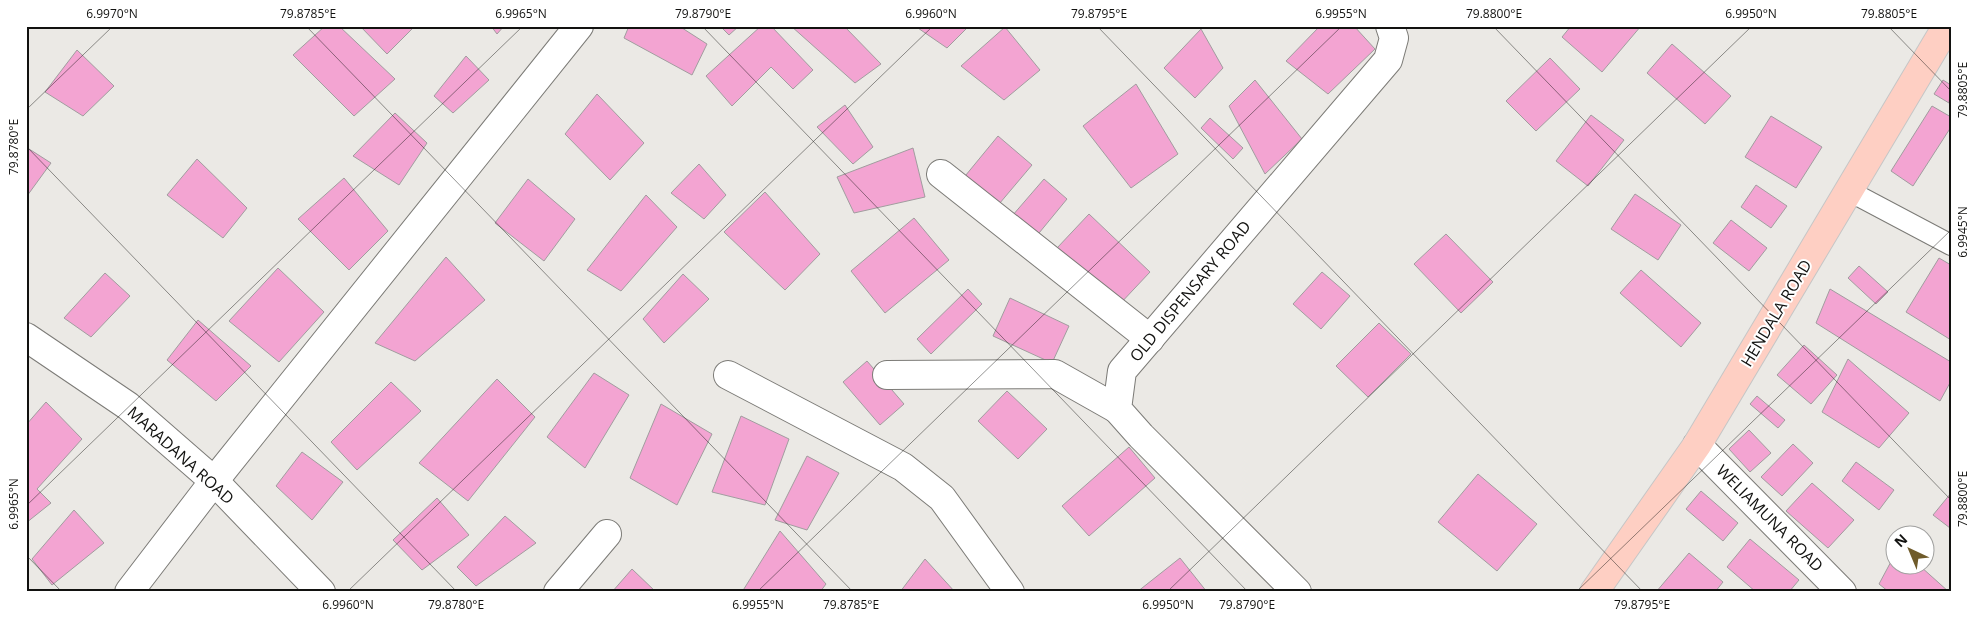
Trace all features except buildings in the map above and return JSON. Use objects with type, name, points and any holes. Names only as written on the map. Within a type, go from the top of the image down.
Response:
[{"type":"main road","name":"HENDALA ROAD","points":[[1594,592],[1697,445],[1947,26]]},
{"type":"street","points":[[129,592],[214,481],[579,26]]},
{"type":"street","name":"OLD DISPENSARY ROAD","points":[[1117,409],[1122,371],[1388,60],[1394,38],[1390,26]]},
{"type":"street","points":[[942,174],[1150,339]]},
{"type":"street","name":"MARADANA ROAD","points":[[26,337],[128,406],[214,481],[321,592]]},
{"type":"street","points":[[886,375],[1055,374],[1117,409],[1297,592]]},
{"type":"street","points":[[728,375],[903,467],[942,498],[1010,592]]},
{"type":"street","name":"WELIAMUNA ROAD","points":[[1697,445],[1842,592]]},
{"type":"street","points":[[558,592],[607,534]]},
{"type":"lane","points":[[1849,191],[1951,245]]}]
